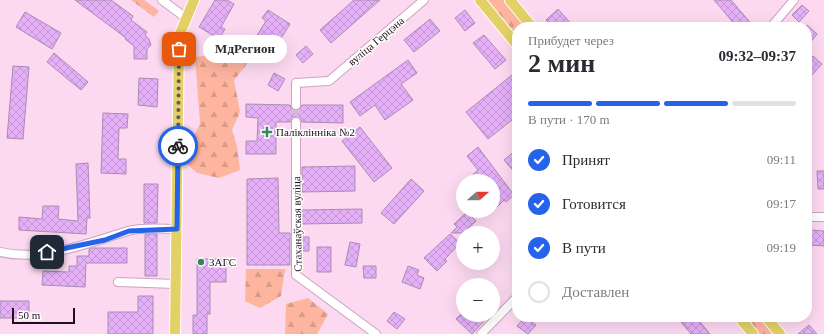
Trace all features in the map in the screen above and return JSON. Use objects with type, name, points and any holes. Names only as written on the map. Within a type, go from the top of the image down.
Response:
[{"type":"main road","points":[[175,334],[179,36],[194,0]]},
{"type":"main road","points":[[480,0],[512,39]]},
{"type":"main road","points":[[510,0],[528,22]]},
{"type":"main road","points":[[743,322],[753,334]]},
{"type":"main road","points":[[770,322],[780,334]]},
{"type":"street","points":[[162,0],[186,18]]},
{"type":"street","name":"вуліца Герцэна","points":[[296,105],[296,83],[329,81],[424,0]]},
{"type":"street","points":[[775,22],[794,0]]},
{"type":"street","name":"Стаханаўская вуліца","points":[[296,122],[296,275],[376,334]]},
{"type":"street","points":[[812,218],[824,217]]},
{"type":"street","points":[[0,252],[18,256],[47,252],[105,240],[129,231],[177,229]]},
{"type":"street","points":[[118,282],[176,284]]},
{"type":"street","points":[[481,334],[512,302]]},
{"type":"green space","points":[[131,0],[144,0],[159,11],[154,17]]},
{"type":"green space","points":[[488,0],[503,0],[521,22],[512,22],[512,31]]},
{"type":"green space","points":[[252,51],[245,67],[234,80],[240,112],[232,130],[237,146],[240,170],[219,178],[197,173],[183,160],[200,123],[195,57]]},
{"type":"green space","points":[[246,269],[285,269],[281,296],[260,308],[245,301]]},
{"type":"green space","points":[[308,298],[328,314],[317,334],[285,334],[286,304]]},
{"type":"green space","points":[[749,322],[764,322],[774,334],[759,334]]},
{"type":"building","points":[[75,0],[111,0],[133,16],[131,20],[147,32],[145,35],[149,39],[151,45],[147,49],[147,59],[134,59],[134,46],[125,39],[126,38]]},
{"type":"building","points":[[215,0],[227,0],[234,4],[221,27],[225,29],[219,39],[199,27]]},
{"type":"building","points":[[354,0],[380,0],[331,43],[320,30]]},
{"type":"building","points":[[714,0],[731,0],[750,22],[733,22]]},
{"type":"building","points":[[802,5],[809,11],[799,22],[792,15]]},
{"type":"building","points":[[558,9],[570,22],[548,22],[546,20]]},
{"type":"building","points":[[268,10],[290,24],[270,56],[248,42],[253,35],[256,37],[266,21],[262,18]]},
{"type":"building","points":[[465,10],[475,23],[465,31],[455,18]]},
{"type":"building","points":[[25,12],[61,33],[52,49],[16,27]]},
{"type":"building","points":[[430,19],[440,31],[414,52],[404,40]]},
{"type":"building","points":[[812,30],[817,34],[812,40]]},
{"type":"building","points":[[484,35],[506,60],[495,69],[473,43]]},
{"type":"building","points":[[306,46],[313,54],[303,63],[296,55]]},
{"type":"building","points":[[54,53],[88,82],[81,90],[47,62]]},
{"type":"building","points":[[813,56],[822,64],[812,75]]},
{"type":"building","points":[[408,60],[417,73],[401,84],[413,100],[385,120],[375,105],[360,116],[350,102]]},
{"type":"building","points":[[13,66],[29,67],[23,139],[7,138]]},
{"type":"building","points":[[274,73],[285,79],[278,91],[268,85]]},
{"type":"building","points":[[512,75],[512,120],[488,139],[466,112]]},
{"type":"building","points":[[139,78],[158,79],[157,107],[138,105]]},
{"type":"building","name":"Паліклінніка №2","points":[[246,104],[290,105],[291,108],[296,110],[299,110],[302,105],[343,105],[343,123],[302,122],[301,119],[296,117],[293,117],[290,122],[276,122],[276,154],[246,154],[246,141],[257,141],[258,118],[246,117]]},
{"type":"building","points":[[103,113],[128,114],[127,128],[119,128],[118,159],[126,159],[126,174],[101,173]]},
{"type":"building","points":[[360,127],[392,168],[374,182],[342,141]]},
{"type":"building","points":[[478,147],[498,174],[474,174],[478,170],[467,156]]},
{"type":"building","points":[[512,153],[512,169],[504,160]]},
{"type":"building","points":[[88,163],[90,218],[87,218],[86,234],[19,230],[19,217],[42,219],[43,206],[59,206],[58,219],[78,221],[76,164]]},
{"type":"building","points":[[355,166],[355,191],[302,192],[302,167]]},
{"type":"building","points":[[817,171],[824,171],[824,189],[818,189]]},
{"type":"building","points":[[500,176],[512,192],[512,197],[506,202],[504,200],[500,204]]},
{"type":"building","points":[[278,178],[279,233],[290,233],[290,265],[247,265],[247,179]]},
{"type":"building","points":[[411,179],[424,191],[394,224],[381,213]]},
{"type":"building","points":[[144,184],[158,184],[157,223],[144,223]]},
{"type":"building","points":[[362,209],[362,223],[302,224],[302,210]]},
{"type":"building","points":[[460,218],[473,218],[476,221],[471,226],[456,226],[454,224]]},
{"type":"building","points":[[456,228],[456,233],[451,233]]},
{"type":"building","points":[[812,230],[824,231],[824,246],[812,245]]},
{"type":"building","points":[[145,234],[157,234],[157,276],[145,276]]},
{"type":"building","points":[[450,234],[456,239],[456,247],[445,259],[447,261],[437,271],[424,258]]},
{"type":"building","points":[[302,237],[309,237],[309,251],[302,251]]},
{"type":"building","points":[[350,242],[360,244],[356,267],[345,265]]},
{"type":"building","points":[[317,247],[331,247],[331,272],[317,272]]},
{"type":"building","points":[[127,248],[127,263],[86,263],[85,287],[42,285],[43,271],[69,272],[69,266],[77,266],[77,256],[89,256],[89,249]]},
{"type":"building","points":[[197,259],[226,259],[226,282],[210,282],[210,314],[207,314],[207,334],[193,334],[193,315],[197,315]]},
{"type":"building","points":[[363,266],[376,266],[376,278],[364,278]]},
{"type":"building","points":[[408,266],[419,270],[417,275],[424,278],[420,289],[402,282]]},
{"type":"building","points":[[138,296],[153,296],[153,334],[108,334],[108,312],[138,312]]},
{"type":"building","points":[[0,301],[29,301],[29,318],[0,318]]},
{"type":"building","points":[[394,312],[405,319],[397,329],[387,321]]},
{"type":"building","points":[[459,322],[483,322],[472,334]]},
{"type":"building","points":[[521,322],[532,322],[536,325],[528,334],[517,326]]},
{"type":"building","points":[[681,322],[700,322],[710,334],[691,334]]},
{"type":"building","points":[[809,325],[817,334],[798,334]]},
{"type":"tunnel","points":[[296,105],[296,122]]},
{"type":"way so far","points":[[178,146],[179,49]]},
{"type":"place","name":"МдРегион","points":[[179,49]]},
{"type":"place","name":"Паліклінніка №2","points":[[267,132]]},
{"type":"place","name":"ЗАГС","points":[[201,262]]},
{"type":"route","points":[[47,252],[105,240],[129,231],[177,229],[178,146]]}]
